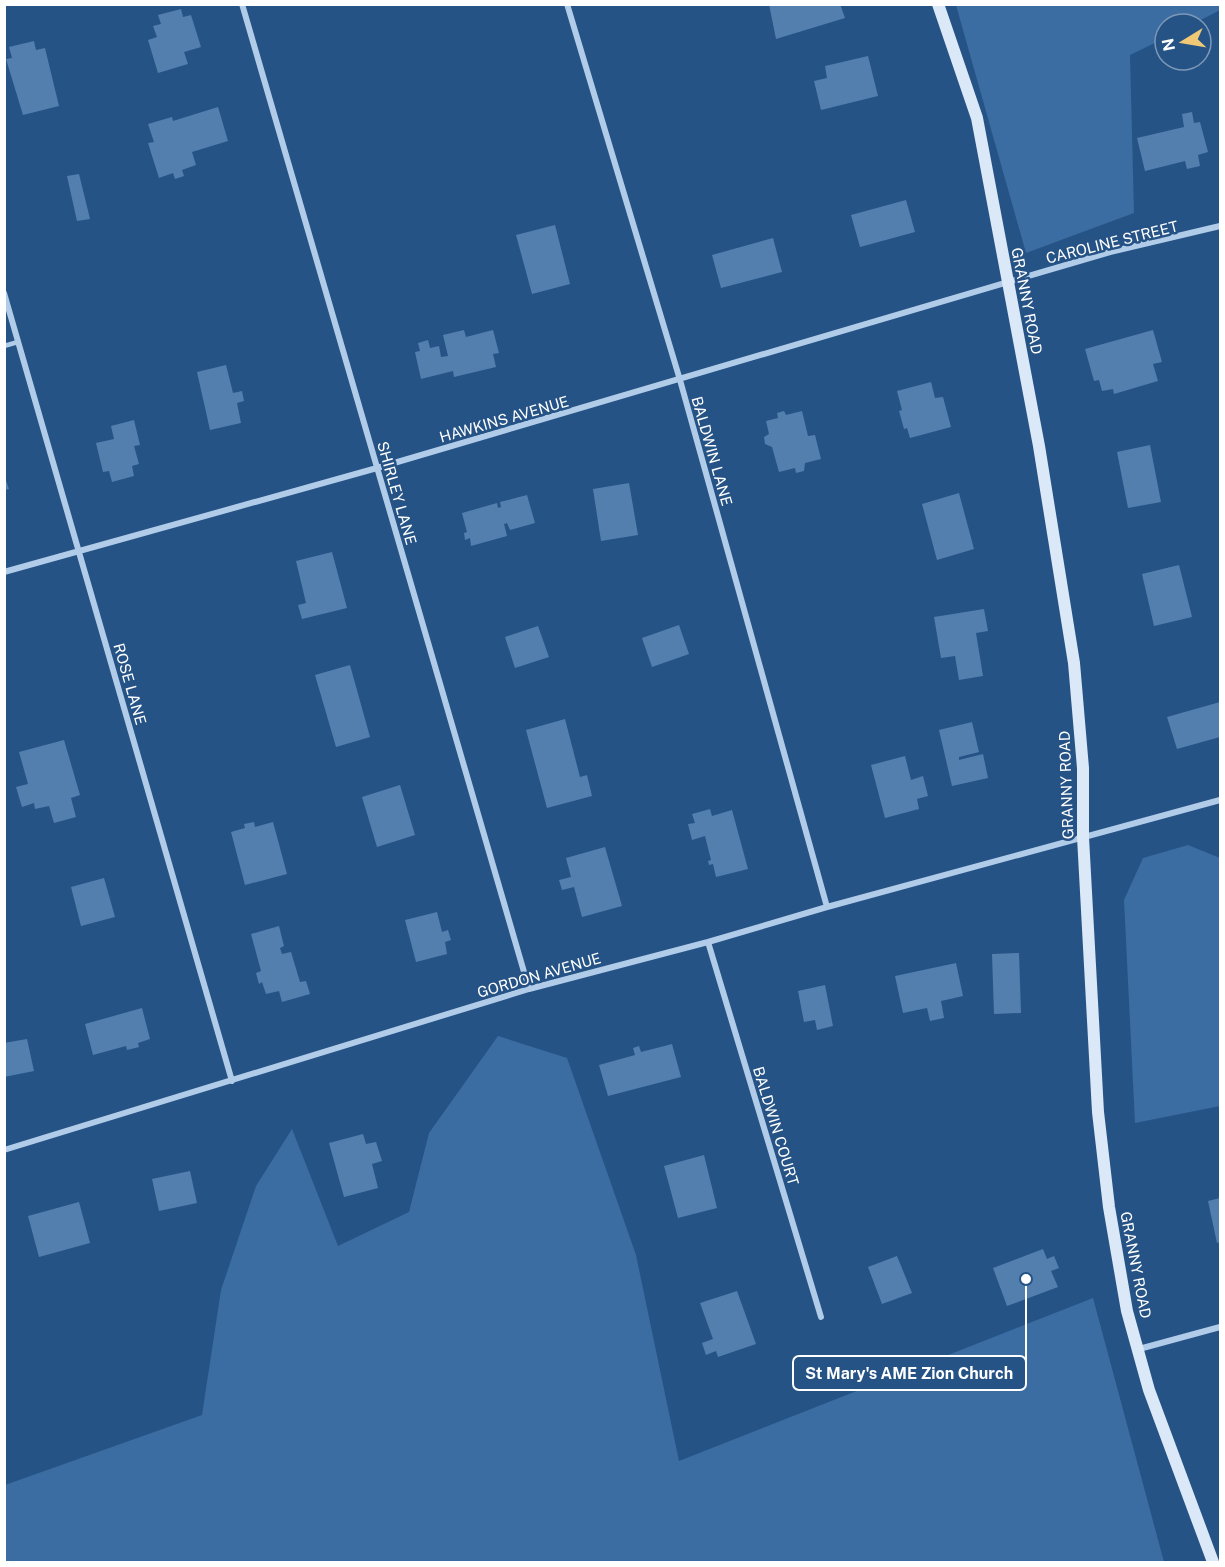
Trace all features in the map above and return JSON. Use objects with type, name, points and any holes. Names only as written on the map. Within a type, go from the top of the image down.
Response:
[{"type":"street","name":"SHIRLEY LANE","points":[[242,4],[529,988]]},
{"type":"street","name":"BALDWIN LANE","points":[[567,4],[680,380],[827,907]]},
{"type":"street","name":"GRANNY ROAD","points":[[938,4],[977,118],[1040,446],[1074,663],[1083,768],[1083,837],[1098,1112],[1109,1207],[1127,1311],[1149,1390],[1213,1563]]},
{"type":"street","name":"CAROLINE STREET","points":[[1009,282],[1110,252],[1221,226]]},
{"type":"street","name":"HAWKINS AVENUE","points":[[4,572],[377,468],[1009,282]]},
{"type":"street","name":"ROSE LANE","points":[[4,293],[232,1081]]},
{"type":"street","name":"GORDON AVENUE","points":[[4,1150],[529,988],[708,942],[827,907],[1221,800]]},
{"type":"street","name":"BALDWIN COURT","points":[[708,942],[821,1317]]},
{"type":"street","points":[[1139,1349],[1221,1327]]},
{"type":"lane","points":[[4,346],[18,342]]},
{"type":"shaded area","points":[[956,5],[1220,5],[1220,10],[1213,14],[1153,12],[1153,44],[1130,55],[1134,213],[1026,253]]},
{"type":"shaded area","points":[[1188,845],[1220,858],[1220,1106],[1135,1123],[1124,900],[1143,858]]},
{"type":"shaded area","points":[[498,1036],[567,1058],[636,1255],[679,1461],[1093,1298],[1164,1562],[5,1562],[5,1485],[202,1415],[221,1290],[256,1186],[292,1129],[338,1246],[409,1212],[429,1133]]},
{"type":"building","points":[[769,4],[840,4],[845,18],[776,39]]},
{"type":"building","points":[[181,9],[183,17],[191,15],[201,47],[184,52],[188,64],[158,73],[148,40],[157,37],[153,26],[161,24],[158,15]]},
{"type":"building","points":[[34,41],[36,50],[45,48],[59,106],[23,115],[6,59],[12,58],[9,47]]},
{"type":"building","points":[[868,56],[878,96],[821,110],[814,81],[827,78],[825,66]]},
{"type":"building","points":[[218,107],[228,141],[192,152],[196,165],[182,170],[184,176],[175,179],[173,173],[159,178],[148,143],[154,142],[148,124],[172,117],[173,121]]},
{"type":"building","points":[[1192,112],[1194,123],[1200,122],[1208,152],[1198,155],[1200,166],[1187,169],[1185,161],[1145,171],[1137,138],[1184,127],[1182,114]]},
{"type":"building","points":[[79,174],[90,219],[77,221],[67,176]]},
{"type":"building","points":[[906,200],[915,232],[860,247],[851,215]]},
{"type":"building","points":[[555,225],[570,284],[532,294],[516,235]]},
{"type":"building","points":[[773,238],[782,272],[721,288],[712,255]]},
{"type":"building","points":[[464,330],[466,337],[493,330],[499,353],[493,354],[496,367],[454,377],[453,371],[421,379],[415,352],[420,351],[418,343],[428,340],[430,348],[439,346],[441,357],[448,356],[443,335]]},
{"type":"building","points":[[1153,330],[1162,362],[1153,364],[1158,381],[1114,394],[1113,389],[1102,391],[1099,380],[1094,381],[1085,349]]},
{"type":"building","points":[[226,365],[233,393],[242,391],[244,401],[237,403],[241,423],[210,430],[197,372]]},
{"type":"building","points":[[931,382],[935,398],[943,397],[951,427],[910,438],[907,428],[904,429],[899,411],[902,410],[897,391]]},
{"type":"building","points":[[784,411],[786,415],[802,411],[808,436],[815,435],[821,459],[805,463],[804,471],[796,473],[795,468],[779,472],[772,447],[765,444],[764,437],[769,434],[766,421],[778,418],[777,413]]},
{"type":"building","points":[[134,420],[140,445],[134,446],[139,464],[132,466],[134,476],[112,482],[109,471],[103,472],[96,443],[114,439],[111,426]]},
{"type":"building","points":[[1150,445],[1161,502],[1128,508],[1117,452]]},
{"type":"building","points":[[4,475],[9,489],[4,490]]},
{"type":"building","points":[[629,483],[638,535],[601,541],[593,489]]},
{"type":"building","points":[[959,493],[974,549],[937,560],[922,504]]},
{"type":"building","points":[[527,495],[535,523],[510,530],[507,523],[504,524],[507,536],[471,546],[470,538],[465,540],[464,533],[467,532],[462,513],[497,503],[498,508],[501,507],[500,502]]},
{"type":"building","points":[[332,552],[347,608],[302,619],[298,605],[306,603],[296,561]]},
{"type":"building","points":[[1179,565],[1192,617],[1154,626],[1142,574]]},
{"type":"building","points":[[984,609],[988,631],[976,633],[983,676],[959,680],[955,656],[941,658],[934,617]]},
{"type":"building","points":[[679,625],[689,654],[652,667],[642,638]]},
{"type":"building","points":[[538,626],[549,657],[515,668],[505,637]]},
{"type":"building","points":[[350,665],[370,737],[336,747],[315,675]]},
{"type":"building","points":[[1220,702],[1220,737],[1177,749],[1167,717]]},
{"type":"building","points":[[565,719],[580,777],[587,775],[592,796],[547,808],[526,730]]},
{"type":"building","points":[[972,722],[979,752],[959,757],[959,760],[983,754],[988,778],[952,786],[939,730]]},
{"type":"building","points":[[64,740],[80,795],[71,798],[76,817],[54,823],[49,806],[35,809],[34,803],[22,807],[16,787],[28,784],[19,752]]},
{"type":"building","points":[[905,756],[911,780],[923,776],[928,796],[917,799],[919,809],[885,818],[871,765]]},
{"type":"building","points":[[400,785],[415,835],[377,847],[362,797]]},
{"type":"building","points":[[710,809],[712,816],[732,810],[748,869],[716,877],[713,864],[709,865],[708,861],[711,860],[705,836],[692,840],[688,824],[695,823],[692,814]]},
{"type":"building","points":[[254,822],[255,827],[273,822],[287,874],[245,885],[231,832],[245,828],[244,824]]},
{"type":"building","points":[[605,847],[622,906],[582,917],[574,887],[562,890],[559,880],[571,877],[566,858]]},
{"type":"building","points":[[104,878],[115,917],[81,926],[71,887]]},
{"type":"building","points":[[437,912],[442,932],[448,930],[451,940],[445,942],[447,954],[416,962],[405,920]]},
{"type":"building","points":[[279,926],[284,946],[280,948],[282,954],[291,952],[300,982],[306,981],[310,994],[282,1002],[279,991],[266,994],[262,982],[259,984],[256,973],[261,971],[251,934]]},
{"type":"building","points":[[1019,953],[1021,1013],[994,1014],[992,954]]},
{"type":"building","points":[[956,963],[963,996],[941,1001],[944,1018],[930,1021],[927,1008],[903,1013],[895,976]]},
{"type":"building","points":[[825,985],[833,1026],[817,1030],[815,1020],[804,1022],[798,991]]},
{"type":"building","points":[[142,1008],[150,1039],[138,1043],[139,1047],[127,1050],[126,1046],[93,1055],[85,1024]]},
{"type":"building","points":[[27,1039],[34,1071],[4,1077],[4,1043]]},
{"type":"building","points":[[672,1044],[681,1077],[608,1096],[599,1065],[635,1055],[633,1048],[639,1046],[641,1052]]},
{"type":"building","points":[[363,1134],[366,1144],[376,1142],[382,1161],[372,1164],[378,1188],[344,1197],[329,1143]]},
{"type":"building","points":[[704,1155],[717,1208],[678,1218],[664,1166]]},
{"type":"building","points":[[190,1171],[197,1203],[159,1211],[152,1179]]},
{"type":"building","points":[[1220,1198],[1220,1242],[1217,1243],[1208,1201]]},
{"type":"building","points":[[79,1202],[90,1243],[39,1257],[28,1216]]},
{"type":"building","points":[[1043,1249],[1047,1259],[1054,1256],[1059,1268],[1051,1271],[1058,1287],[1007,1306],[993,1268]]},
{"type":"building","points":[[897,1256],[912,1293],[882,1304],[868,1267]]},
{"type":"building","points":[[737,1291],[756,1344],[718,1357],[716,1351],[706,1355],[702,1343],[713,1339],[700,1303]]},
{"type":"place","name":"St Mary's AME Zion Church","points":[[1026,1279]]}]
